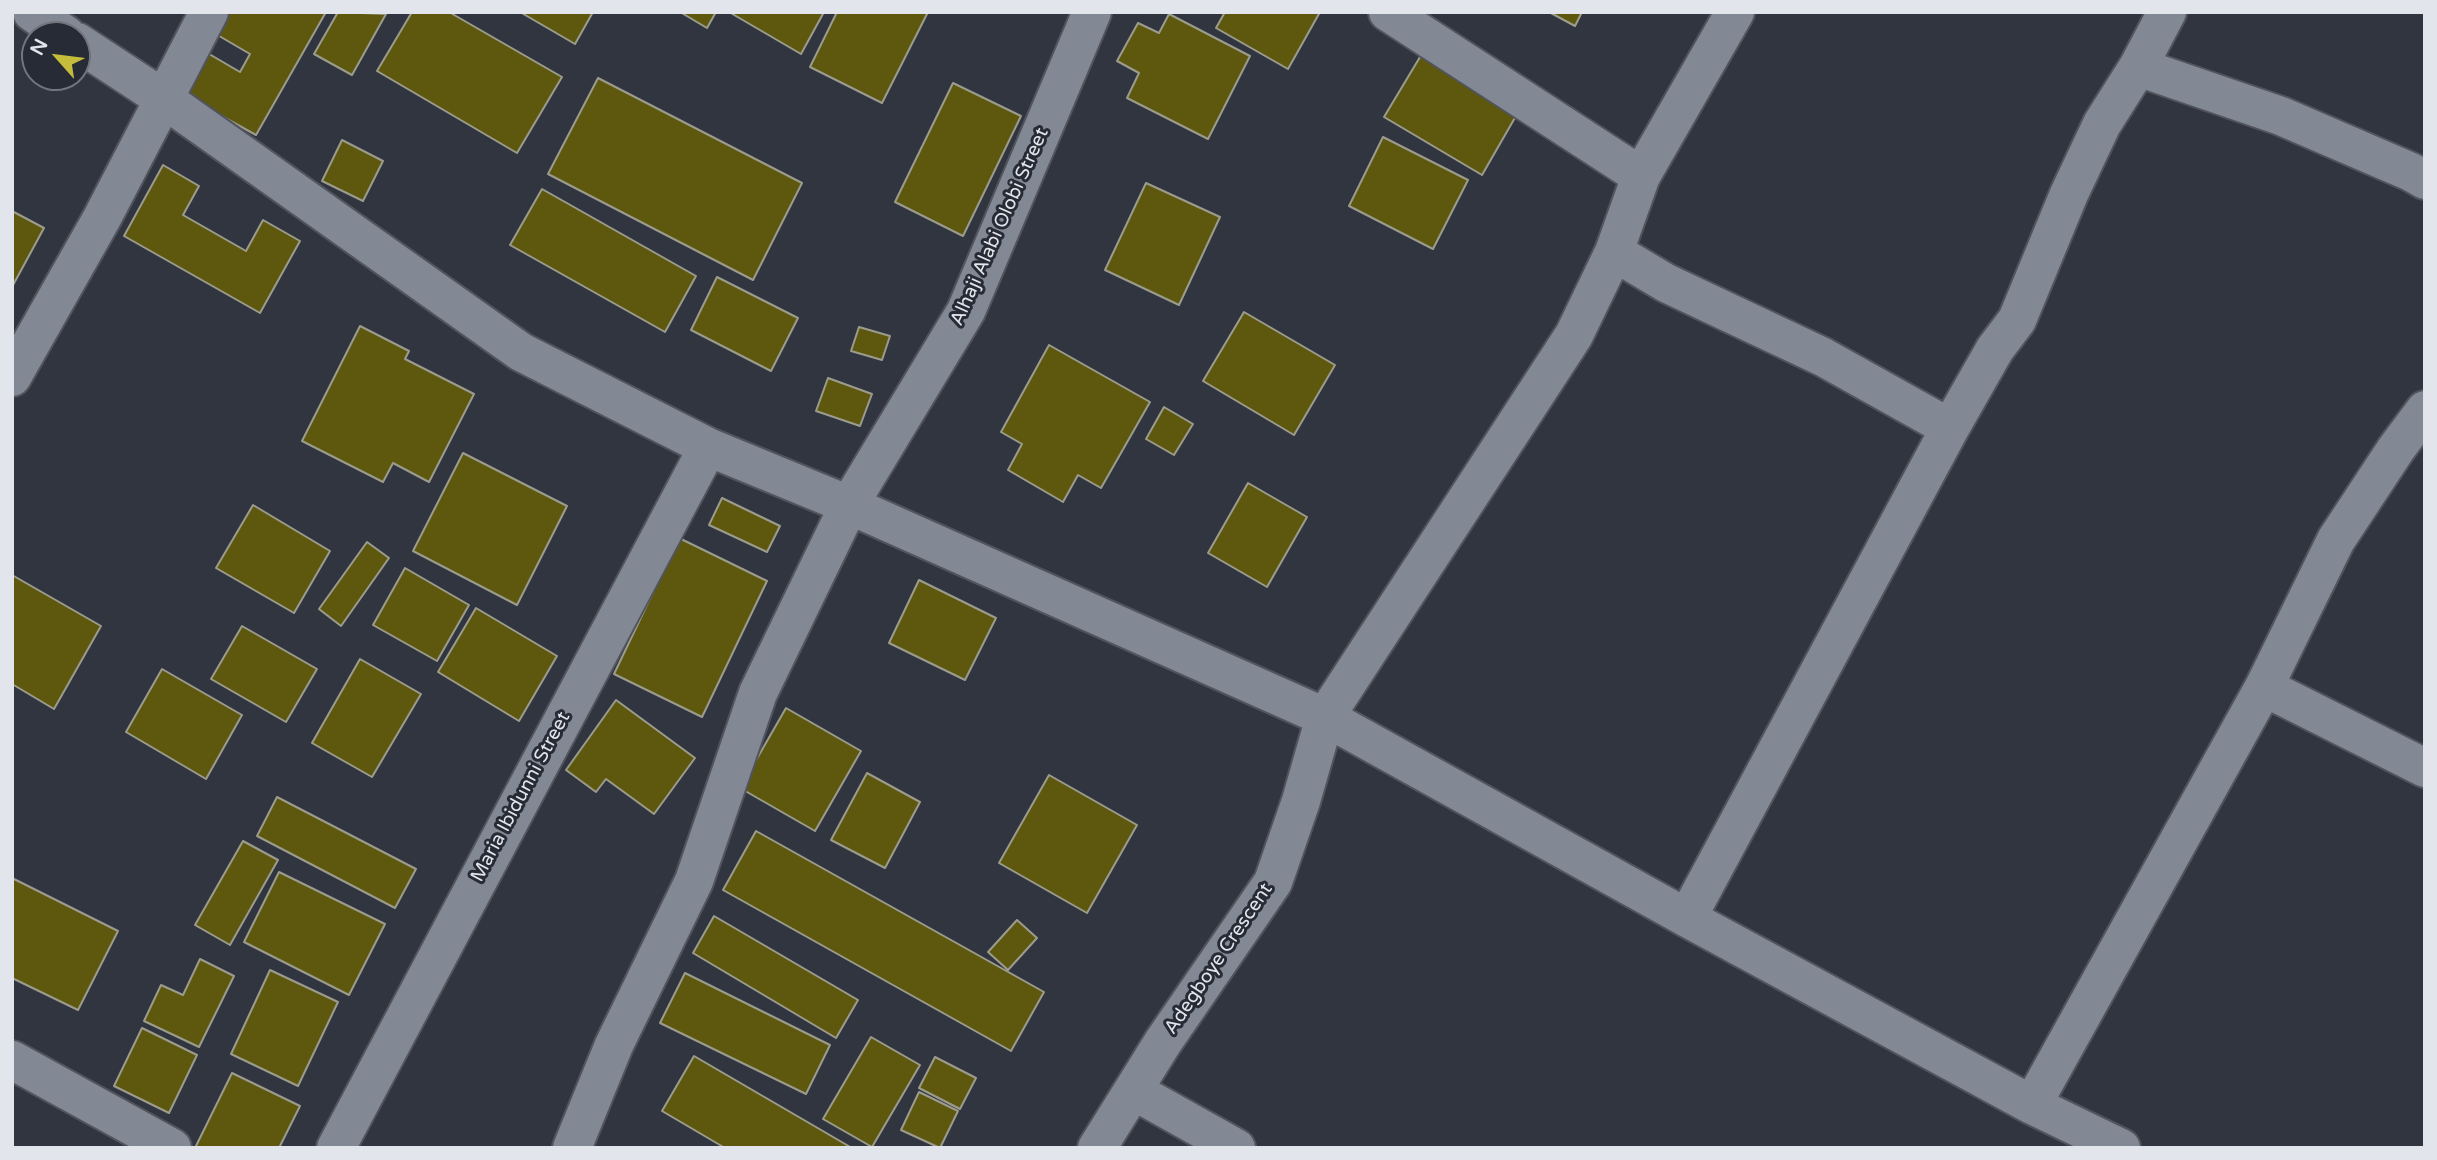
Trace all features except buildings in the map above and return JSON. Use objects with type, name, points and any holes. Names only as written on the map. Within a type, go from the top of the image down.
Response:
[{"type":"street","points":[[12,377],[102,218],[209,12]]},
{"type":"street","points":[[1388,12],[1641,176]]},
{"type":"street","name":"Adegboye Crescent","points":[[1097,1148],[1163,1042],[1273,882],[1301,801],[1325,717],[1574,335],[1614,252],[1641,176],[1735,12]]},
{"type":"street","points":[[1687,918],[1950,428],[1995,349],[2017,320],[2068,194],[2102,124],[2138,67],[2167,12]]},
{"type":"street","name":"Alhaji Alabi Olobi Street","points":[[572,1148],[614,1045],[694,881],[758,694],[849,505],[966,311],[1080,18]]},
{"type":"street","points":[[91,51],[164,99],[521,352],[708,447],[849,505],[1325,717],[2032,1105],[2121,1148]]},
{"type":"street","points":[[2138,67],[2281,116],[2425,180]]},
{"type":"street","points":[[1614,252],[1666,283],[1823,357],[1950,428]]},
{"type":"street","points":[[2032,1105],[2264,687],[2336,540],[2425,410]]},
{"type":"street","name":"Maria Ibidunni Street","points":[[336,1148],[708,447]]},
{"type":"street","points":[[2264,687],[2425,768]]},
{"type":"street","points":[[12,1060],[172,1148]]},
{"type":"street","points":[[1133,1091],[1236,1148]]}]
